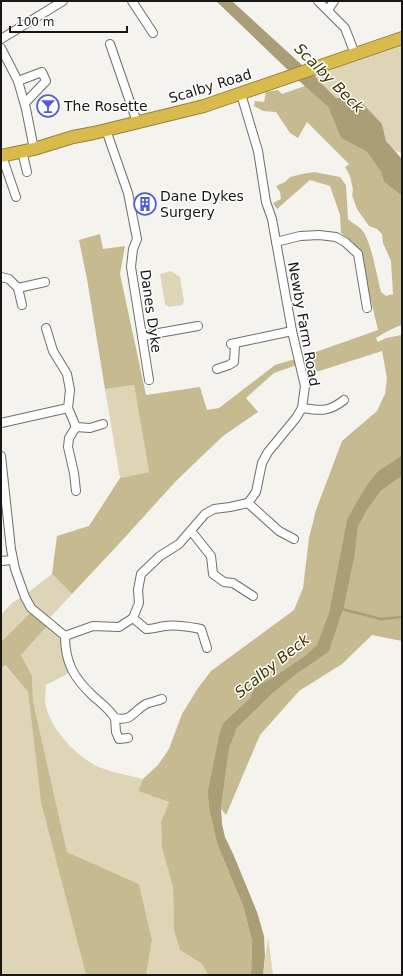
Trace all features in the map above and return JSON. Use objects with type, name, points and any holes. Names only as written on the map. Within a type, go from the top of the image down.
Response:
[{"type":"highway","points":[[355,54],[402,38]]},
{"type":"highway","name":"Scalby Road","points":[[1,156],[73,137],[204,106],[355,54]]},
{"type":"street","points":[[1,39],[63,1]]},
{"type":"street","points":[[132,1],[153,33]]},
{"type":"street","points":[[318,1],[346,28],[355,54]]},
{"type":"street","points":[[328,10],[334,1]]},
{"type":"street","points":[[110,44],[137,122]]},
{"type":"street","points":[[1,48],[18,81],[25,103],[28,150],[27,172]]},
{"type":"street","points":[[18,81],[42,72],[46,81],[25,103]]},
{"type":"street","name":"Newby Farm Road","points":[[241,94],[258,151],[266,202],[272,219],[292,330],[305,386],[302,408],[296,418],[268,452],[262,463],[256,492],[248,503]]},
{"type":"street","name":"Danes Dyke","points":[[106,130],[128,193],[134,223],[136,239],[131,267],[149,380]]},
{"type":"street","points":[[1,156],[16,197]]},
{"type":"street","points":[[276,242],[300,236],[319,235],[336,237],[345,242],[358,254],[367,308]]},
{"type":"street","points":[[1,277],[9,279],[18,288],[22,304]]},
{"type":"street","points":[[18,288],[44,282]]},
{"type":"street","points":[[142,336],[198,326]]},
{"type":"street","points":[[217,369],[234,362],[233,344],[292,330]]},
{"type":"street","points":[[50,333],[53,351],[67,374],[70,390],[68,408],[76,427]]},
{"type":"street","points":[[302,408],[321,411],[335,408],[344,400]]},
{"type":"street","points":[[1,423],[68,408]]},
{"type":"street","points":[[76,427],[90,428],[103,424]]},
{"type":"street","points":[[76,427],[69,438],[68,447],[79,481],[76,492]]},
{"type":"street","points":[[1,456],[12,560],[25,597],[31,608],[65,636]]},
{"type":"street","points":[[65,636],[93,626],[119,627],[133,618],[139,603],[138,590],[141,574],[160,556],[179,544],[205,514],[214,509],[248,503],[278,531],[294,539]]},
{"type":"street","points":[[190,531],[212,556],[213,574],[224,582],[233,583],[253,596]]},
{"type":"street","points":[[1,562],[12,560]]},
{"type":"street","points":[[133,618],[146,629],[166,626],[189,626],[201,630],[207,648]]},
{"type":"street","points":[[65,636],[65,647],[70,668],[80,684],[108,708],[115,718],[116,732],[119,740],[128,738]]},
{"type":"street","points":[[115,718],[123,720],[132,716],[146,704],[162,699]]},
{"type":"shaded area","points":[[216,1],[232,1],[303,66],[289,71]]},
{"type":"shaded area","points":[[402,43],[402,153],[395,151],[386,141],[382,124],[350,98],[336,98],[315,76]]},
{"type":"shaded area","points":[[313,73],[336,98],[350,98],[362,103],[382,124],[386,141],[402,159],[402,196],[384,182],[381,172],[367,152],[341,138],[328,107],[297,79]]},
{"type":"shaded area","points":[[305,86],[328,107],[341,138],[367,152],[381,172],[384,182],[402,196],[402,325],[376,338],[378,342],[386,338],[402,335],[402,455],[378,471],[347,519],[329,612],[317,646],[272,678],[254,687],[250,698],[224,722],[218,846],[243,906],[252,941],[251,975],[208,975],[202,964],[180,950],[174,931],[173,887],[162,848],[161,822],[169,802],[138,791],[143,779],[158,765],[169,749],[182,714],[198,688],[211,671],[294,610],[303,588],[309,538],[316,510],[342,441],[377,411],[385,394],[387,378],[382,351],[310,374],[310,354],[378,330],[359,251],[353,242],[341,233],[340,215],[330,186],[310,180],[277,209],[273,203],[281,199],[280,192],[276,186],[285,182],[290,177],[314,172],[340,177],[346,185],[348,219],[365,234],[381,292],[386,296],[393,294],[391,261],[383,243],[382,234],[377,229],[369,226],[357,209],[352,195],[353,190],[350,176],[345,167],[349,164],[307,122],[298,138],[290,133],[276,112],[263,111],[254,106],[255,101],[264,102],[266,92],[278,90],[282,94]]},
{"type":"shaded area","points":[[100,234],[103,249],[125,246],[120,274],[146,395],[200,387],[207,410],[219,408],[275,365],[295,359],[297,365],[274,373],[246,398],[258,412],[223,436],[177,480],[72,594],[52,574],[57,536],[89,526],[120,478],[149,472],[134,385],[105,389],[79,240]]},
{"type":"shaded area","points":[[171,271],[180,277],[184,302],[182,305],[169,307],[165,304],[160,274]]},
{"type":"shaded area","points":[[134,385],[149,472],[120,478],[105,389]]},
{"type":"shaded area","points":[[402,455],[402,476],[381,491],[367,510],[358,527],[355,555],[344,607],[329,652],[298,673],[274,692],[237,728],[229,749],[221,809],[222,824],[225,837],[257,912],[264,936],[265,956],[263,975],[251,975],[252,941],[243,906],[218,846],[209,807],[208,791],[220,732],[224,722],[250,698],[254,687],[272,678],[306,655],[317,645],[329,612],[347,519],[367,485],[378,471]]},
{"type":"shaded area","points":[[402,476],[402,641],[372,635],[342,664],[299,691],[260,735],[226,815],[221,809],[229,749],[237,728],[274,692],[298,673],[329,652],[344,607],[355,555],[358,527],[367,510],[381,491]]},
{"type":"shaded area","points":[[52,574],[72,594],[48,620],[34,607],[26,594]]},
{"type":"shaded area","points":[[23,596],[32,611],[1,642],[1,615],[12,603]]},
{"type":"shaded area","points":[[32,611],[48,625],[21,655],[32,676],[33,701],[67,852],[139,884],[152,940],[146,975],[86,975],[41,803],[28,692],[5,665],[1,669],[1,642]]},
{"type":"shaded area","points":[[48,625],[63,637],[63,647],[69,673],[46,685],[45,700],[51,720],[64,740],[81,756],[109,771],[143,779],[138,791],[169,802],[161,822],[162,848],[173,887],[174,931],[180,950],[202,964],[208,975],[146,975],[152,940],[139,884],[67,852],[33,701],[32,676],[21,655]]},
{"type":"shaded area","points":[[4,665],[28,692],[41,803],[86,975],[1,975],[1,669]]},
{"type":"shaded area","points":[[268,937],[273,975],[263,975]]},
{"type":"waterway","points":[[342,609],[381,619],[402,617]]},
{"type":"place","name":"The Rosette","points":[[48,106]]},
{"type":"place","name":"Dane Dykes Surgery","points":[[145,204]]},
{"type":"water label","name":"Scalby Beck","points":[[329,78]]},
{"type":"water label","name":"Scalby Beck","points":[[272,666]]}]
